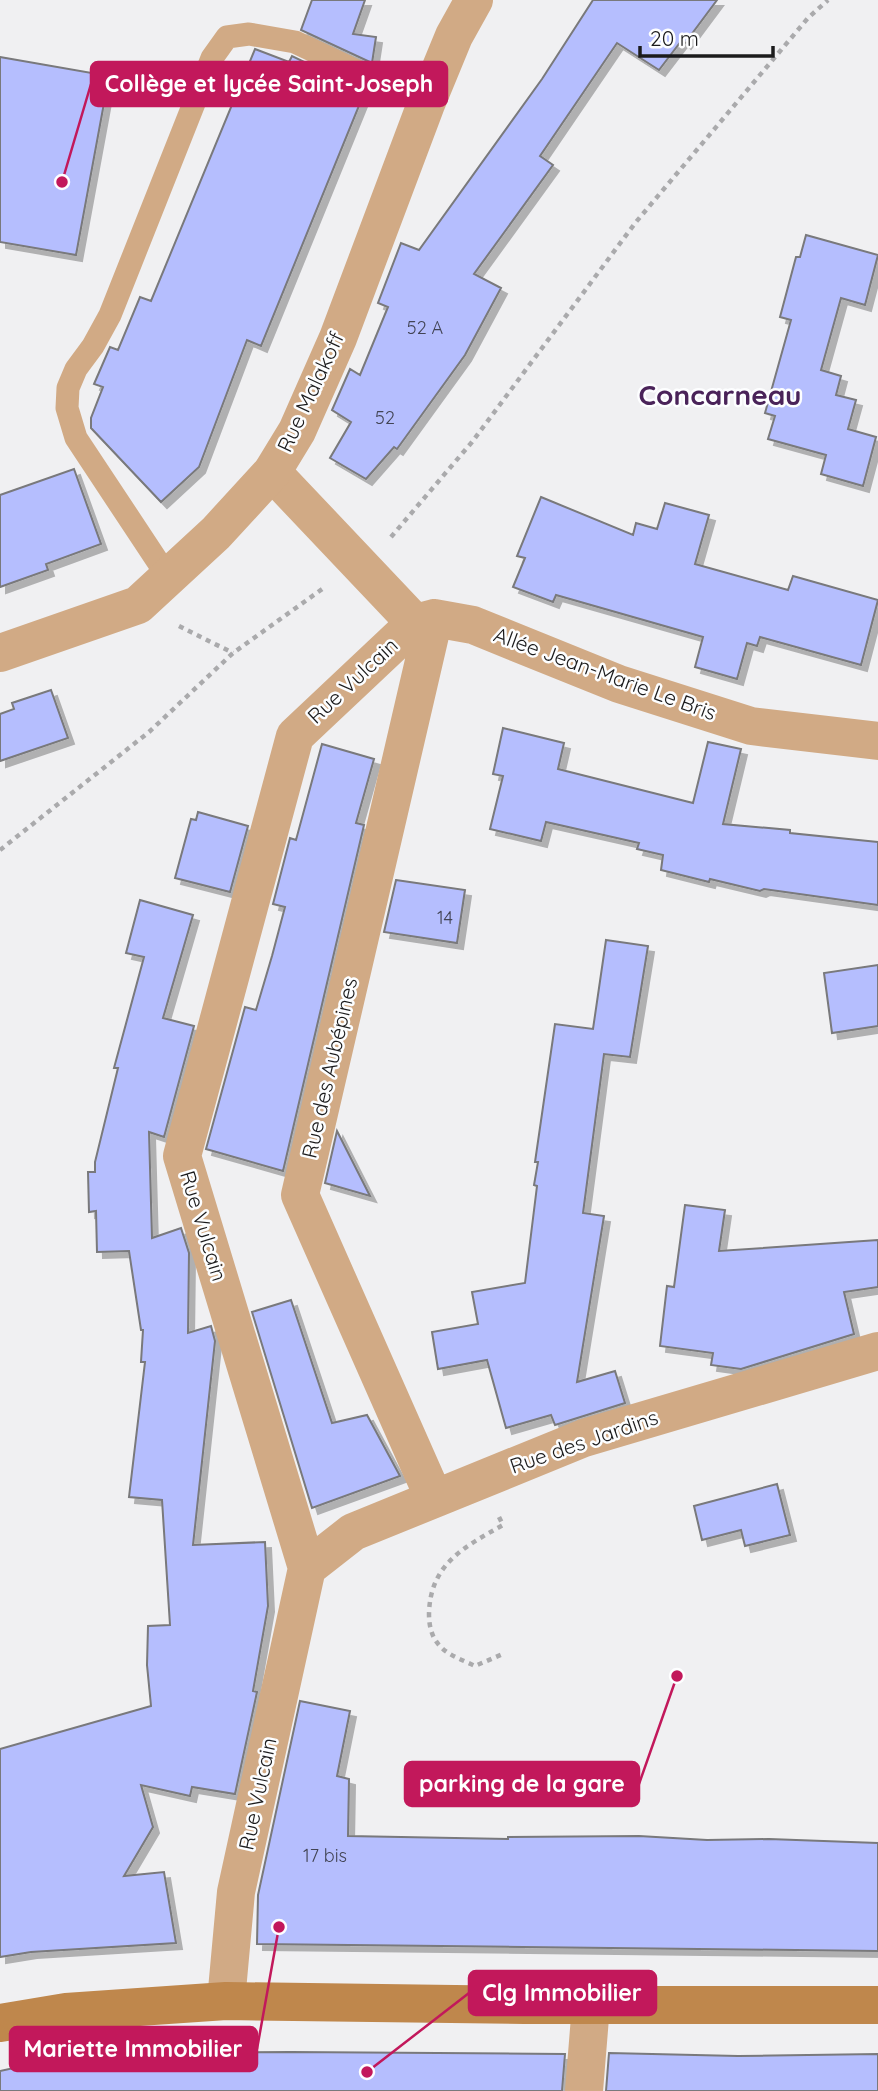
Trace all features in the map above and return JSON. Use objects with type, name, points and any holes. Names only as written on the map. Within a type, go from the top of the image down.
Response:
[{"type":"main road","points":[[0,2023],[66,2012],[226,2001],[878,2005]]},
{"type":"street","name":"Rue Malakoff","points":[[0,653],[138,605],[216,533],[272,472],[297,431],[338,338],[426,104],[454,36],[474,0]]},
{"type":"street","points":[[272,472],[324,527],[414,613]]},
{"type":"street","name":"Allée Jean-Marie Le Bris","points":[[414,613],[473,625],[619,684],[751,726],[878,741]]},
{"type":"street","name":"Rue des Aubépines","points":[[414,613],[300,1195],[434,1498]]},
{"type":"street","name":"Rue Vulcain","points":[[226,2001],[236,1892],[307,1568],[182,1156],[295,736],[414,613]]},
{"type":"street","name":"Rue des Jardins","points":[[307,1568],[353,1532],[584,1437],[878,1350]]},
{"type":"street","points":[[584,2091],[591,2005]]},
{"type":"lane","points":[[168,577],[76,438],[67,408],[68,388],[76,369],[93,346],[110,315],[212,58],[227,37],[249,34],[295,42],[426,104]]},
{"type":"path","points":[[388,540],[472,442],[636,222],[808,18],[828,0]]},
{"type":"path","points":[[0,850],[149,732],[233,653],[329,584]]},
{"type":"path","points":[[138,605],[233,653]]},
{"type":"path","points":[[482,1479],[503,1525],[460,1550],[442,1570],[429,1596],[429,1628],[442,1648],[475,1666],[505,1653]]},
{"type":"building","points":[[312,0],[365,0],[353,34],[376,37],[372,63],[301,30]]},
{"type":"building","points":[[593,0],[717,0],[685,43],[682,40],[659,70],[617,43],[540,156],[553,165],[474,274],[501,288],[465,355],[397,449],[394,447],[366,479],[330,458],[351,422],[332,410],[350,369],[360,375],[388,307],[378,303],[401,243],[419,250],[542,79]]},
{"type":"building","points":[[255,49],[289,62],[292,56],[365,91],[261,346],[247,340],[199,467],[161,502],[91,428],[91,418],[103,387],[94,384],[110,347],[118,350],[140,297],[151,301]]},
{"type":"building","points":[[0,57],[109,76],[76,255],[0,242]]},
{"type":"building","points":[[806,235],[878,255],[865,305],[841,298],[821,370],[841,376],[836,395],[856,400],[848,429],[876,437],[863,486],[821,474],[826,455],[768,439],[775,416],[765,413],[791,320],[780,317],[796,257],[800,257]]},
{"type":"building","points":[[74,469],[101,544],[46,564],[48,570],[0,587],[0,495]]},
{"type":"building","points":[[541,497],[633,535],[636,523],[657,529],[665,503],[709,515],[695,564],[788,590],[793,576],[878,600],[861,665],[760,637],[757,646],[747,643],[737,679],[695,667],[703,637],[556,595],[553,602],[513,587],[525,558],[517,556]]},
{"type":"building","points":[[51,690],[68,738],[0,761],[0,714],[14,709],[12,703]]},
{"type":"building","points":[[503,728],[564,743],[558,769],[693,803],[708,742],[741,749],[723,824],[878,842],[878,905],[764,889],[760,891],[661,870],[663,855],[637,849],[639,843],[546,822],[541,841],[490,829],[503,776],[493,774]]},
{"type":"building","points":[[322,744],[374,759],[356,823],[364,825],[283,1171],[206,1149],[245,1007],[256,1010],[272,956],[285,907],[273,904],[290,838],[296,840]]},
{"type":"building","points":[[198,812],[248,826],[230,892],[175,878],[191,819],[196,820]]},
{"type":"building","points":[[396,880],[465,890],[457,943],[384,932]]},
{"type":"building","points":[[140,900],[193,915],[163,1018],[194,1026],[164,1137],[149,1132],[152,1238],[181,1228],[189,1253],[188,1333],[211,1326],[215,1341],[193,1545],[265,1542],[268,1606],[253,1691],[257,1692],[235,1794],[192,1787],[190,1796],[141,1785],[153,1827],[124,1876],[164,1872],[176,1943],[31,1952],[0,1957],[0,1749],[151,1706],[147,1665],[148,1626],[170,1625],[162,1500],[129,1497],[145,1362],[141,1362],[143,1330],[129,1251],[97,1252],[96,1211],[89,1212],[88,1172],[95,1172],[95,1162],[118,1068],[114,1068],[144,957],[126,953]]},
{"type":"building","points":[[606,940],[648,946],[630,1057],[604,1054],[583,1213],[604,1216],[577,1382],[615,1371],[625,1403],[555,1425],[551,1415],[506,1428],[487,1360],[438,1369],[432,1332],[478,1324],[472,1292],[525,1283],[537,1186],[534,1185],[538,1162],[535,1162],[555,1024],[593,1029]]},
{"type":"building","points":[[878,965],[878,1026],[832,1033],[824,973]]},
{"type":"building","points":[[337,1131],[370,1196],[325,1183]]},
{"type":"building","points":[[685,1205],[725,1210],[719,1251],[878,1240],[878,1287],[844,1292],[854,1334],[741,1369],[711,1365],[713,1353],[660,1346],[667,1286],[674,1287]]},
{"type":"building","points":[[291,1300],[332,1423],[367,1415],[400,1476],[312,1508],[252,1312]]},
{"type":"building","points":[[777,1484],[790,1535],[745,1546],[741,1530],[702,1540],[694,1506]]},
{"type":"building","points":[[300,1701],[350,1711],[337,1776],[349,1779],[348,1836],[508,1839],[639,1836],[878,1843],[878,1951],[257,1944],[258,1895]]},
{"type":"building","points":[[82,2053],[565,2054],[562,2091],[0,2091],[0,2071]]},
{"type":"building","points":[[609,2053],[738,2056],[878,2054],[878,2091],[606,2091]]},
{"type":"place","name":"Collège et lycée Saint-Joseph","points":[[62,182]]},
{"type":"place","name":"parking de la gare","points":[[677,1676]]},
{"type":"place","name":"Mariette Immobilier","points":[[279,1927]]},
{"type":"place","name":"Clg Immobilier","points":[[367,2072]]},
{"type":"district","name":"Concarneau","points":[[720,395]]}]
